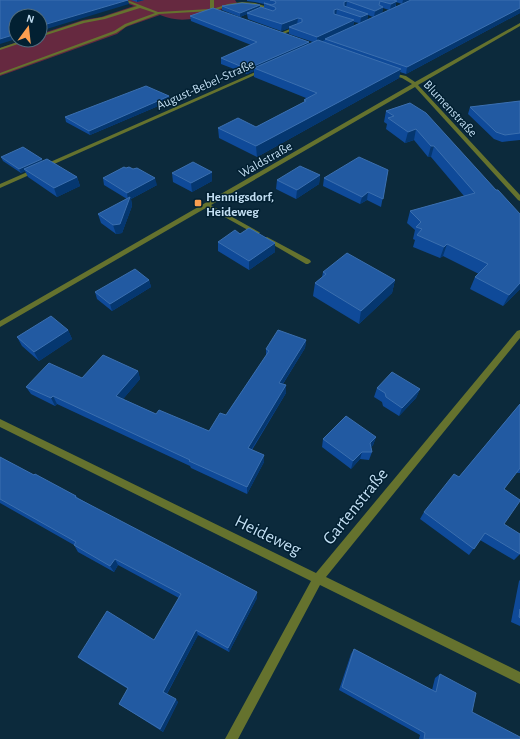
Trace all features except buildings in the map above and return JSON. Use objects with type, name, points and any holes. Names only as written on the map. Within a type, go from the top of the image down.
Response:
[{"type":"street","points":[[124,0],[158,13]]},
{"type":"street","points":[[212,0],[212,8]]},
{"type":"street","points":[[212,8],[228,0]]},
{"type":"street","points":[[0,74],[115,32],[126,25],[158,13],[212,8],[244,2],[272,9]]},
{"type":"street","points":[[48,33],[139,7]]},
{"type":"street","points":[[212,8],[225,15]]},
{"type":"street","points":[[262,11],[267,13]]},
{"type":"street","name":"Waldstraße","points":[[0,324],[520,24]]},
{"type":"street","points":[[280,34],[299,26]]},
{"type":"street","points":[[273,32],[288,37]]},
{"type":"street","name":"August-Bebel-Straße","points":[[0,186],[266,69]]},
{"type":"street","name":"Blumenstraße","points":[[382,70],[404,77],[416,85],[520,199]]},
{"type":"street","points":[[207,205],[308,262]]},
{"type":"street","name":"Gartenstraße","points":[[231,739],[318,579],[520,333]]},
{"type":"street","name":"Heideweg","points":[[0,423],[520,678]]},
{"type":"shaded area","points":[[118,0],[235,0],[237,3],[209,14],[190,19],[180,20],[160,15],[126,27],[117,34],[0,76],[0,48],[8,45],[8,48],[48,48],[48,31],[83,20],[101,17],[134,6]]},
{"type":"place","name":"Hennigsdorf, Heideweg","points":[[198,203]]}]
